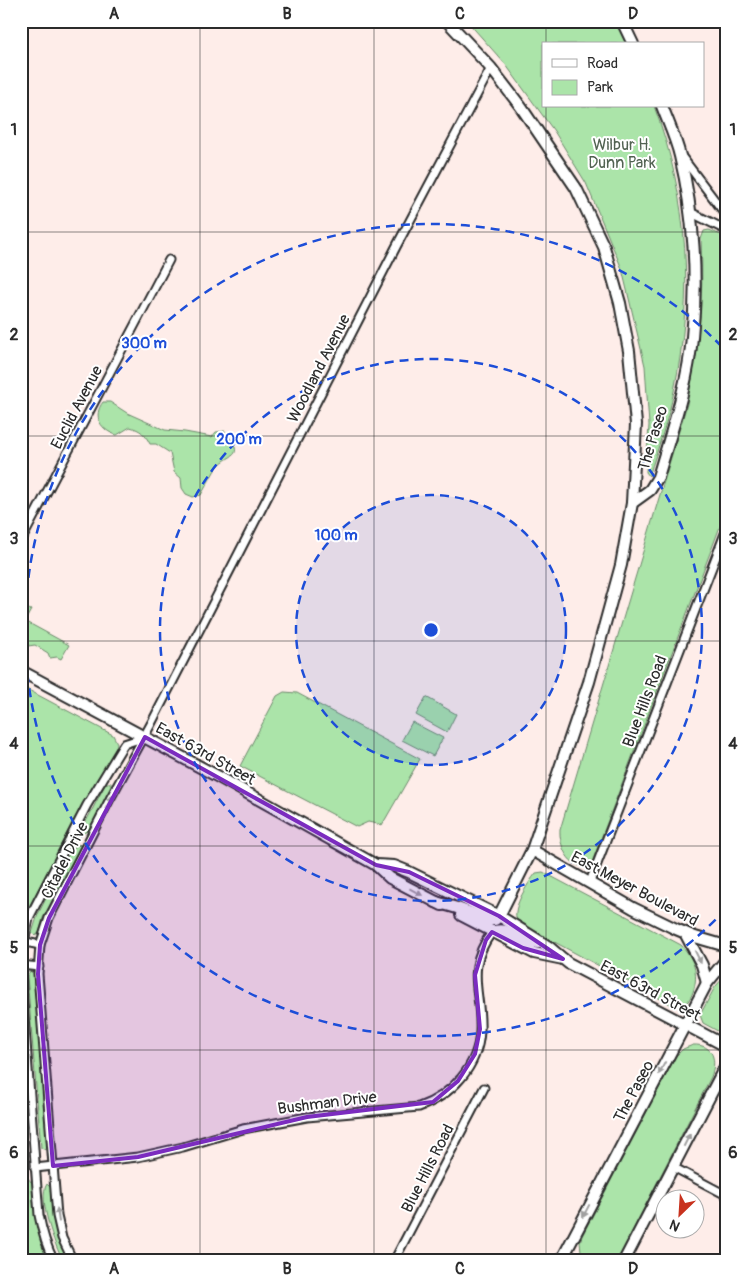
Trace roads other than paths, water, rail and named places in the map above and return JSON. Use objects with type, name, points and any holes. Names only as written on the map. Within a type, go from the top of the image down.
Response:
[{"type":"main road","points":[[436,902],[495,920],[499,916],[532,850],[589,682],[621,565],[632,503],[636,424],[629,350],[620,303],[604,247],[576,188],[521,107],[491,68],[447,21]]},
{"type":"main road","points":[[622,21],[632,42]]},
{"type":"main road","name":"The Paseo","points":[[632,503],[650,490],[658,477],[685,379],[692,339],[695,302],[690,212],[680,155],[663,108]]},
{"type":"main road","name":"East 63rd Street","points":[[21,670],[376,864],[390,878],[534,953],[563,960],[726,1046]]},
{"type":"main road","name":"East Meyer Boulevard","points":[[532,850],[633,908],[685,933],[726,946]]},
{"type":"main road","name":"East 63rd Street","points":[[376,864],[394,866],[409,872],[499,916],[550,947],[563,960]]},
{"type":"main road","points":[[492,932],[500,929],[508,931],[523,939],[550,947]]},
{"type":"main road","points":[[685,933],[702,965],[707,983]]},
{"type":"main road","name":"The Paseo","points":[[563,1256],[707,983],[726,960]]},
{"type":"main road","points":[[624,1261],[726,1065]]},
{"type":"street","name":"Woodland Avenue","points":[[145,737],[375,289],[491,68]]},
{"type":"street","points":[[680,155],[726,215]]},
{"type":"street","points":[[690,212],[726,230]]},
{"type":"street","name":"Euclid Avenue","points":[[21,541],[169,260]]},
{"type":"street","name":"Blue Hills Road","points":[[590,882],[726,531]]},
{"type":"street","name":"Citadel Drive","points":[[21,957],[22,941],[29,918],[87,806],[124,744],[145,737]]},
{"type":"street","name":"Citadel Drive","points":[[73,1261],[62,1238],[57,1216],[39,967],[40,945],[49,918],[110,798],[145,737]]},
{"type":"street","name":"Bushman Drive","points":[[35,1168],[138,1157],[183,1147],[243,1129],[295,1118],[411,1108],[433,1102],[451,1089],[462,1077],[475,1054],[480,1029],[475,975],[480,953],[492,932]]},
{"type":"street","points":[[22,941],[40,945]]},
{"type":"street","points":[[21,965],[39,967]]},
{"type":"street","points":[[21,976],[35,1168],[42,1233],[54,1261]]},
{"type":"street","name":"Blue Hills Road","points":[[394,1261],[484,1088]]},
{"type":"street","points":[[673,1167],[726,1195]]},
{"type":"street","points":[[563,1256],[580,1261]]},
{"type":"park label","name":"Wilbur H. Dunn Park","points":[[622,153]]}]
